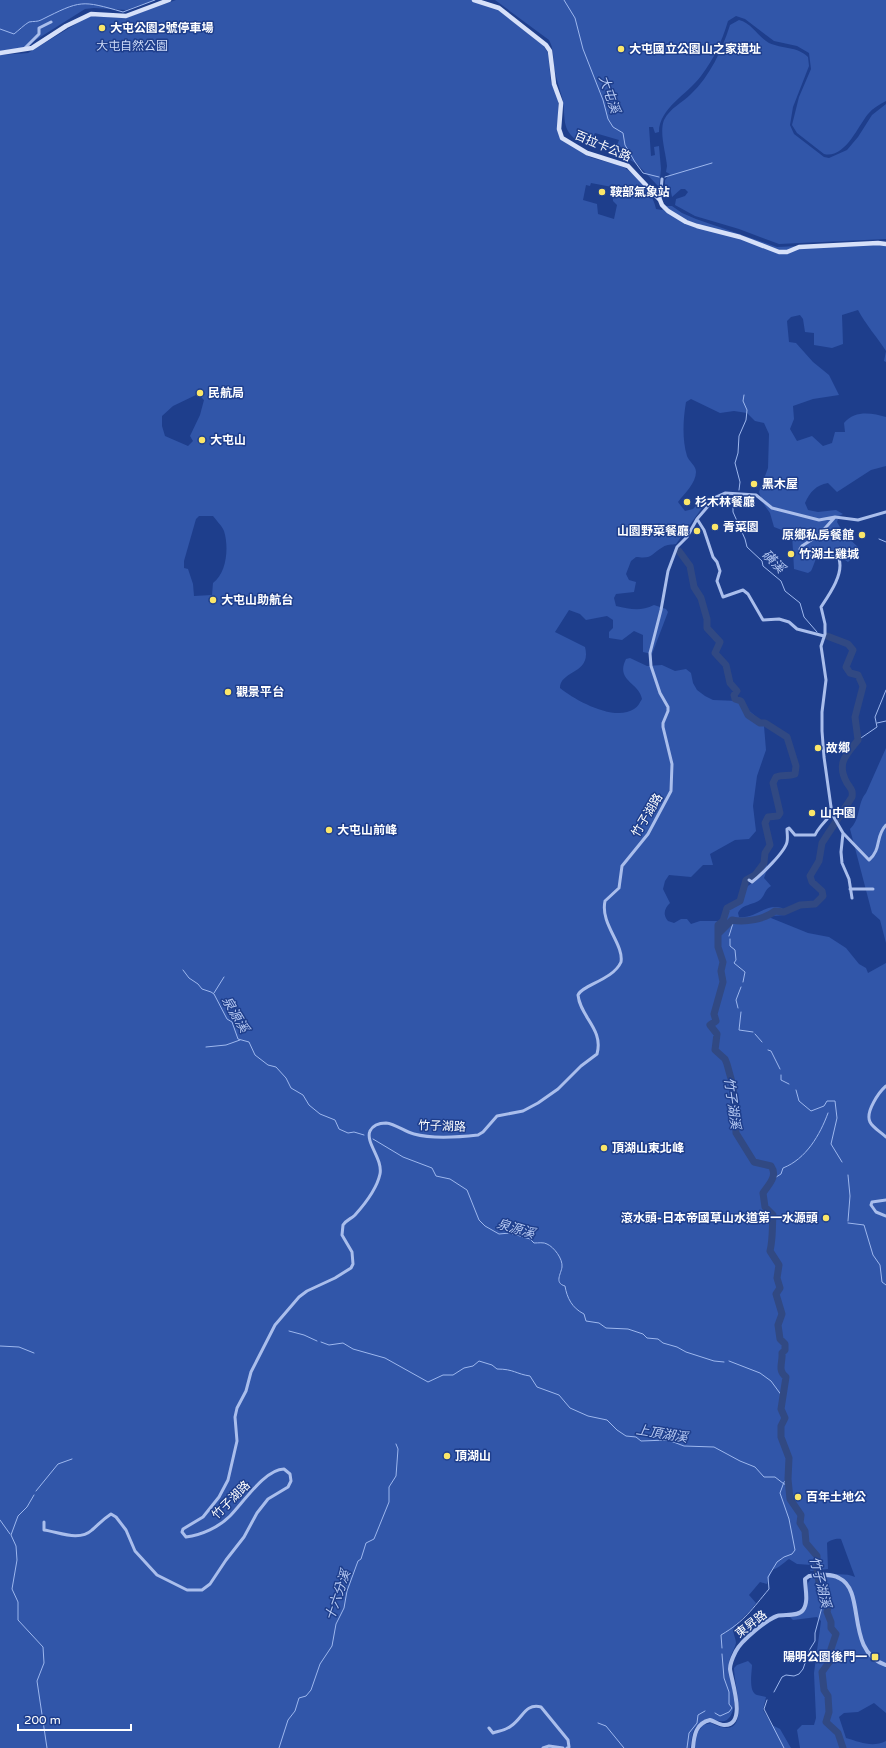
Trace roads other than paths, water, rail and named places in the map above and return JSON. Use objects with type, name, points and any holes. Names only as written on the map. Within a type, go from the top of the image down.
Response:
[{"type":"main road","points":[[0,53],[23,51],[32,48],[66,26],[91,14],[126,16],[169,0]]},
{"type":"main road","name":"百拉卡公路","points":[[474,0],[499,8],[546,45],[550,51],[554,84],[561,103],[559,129],[562,138],[587,153],[628,166],[660,200],[662,206],[686,222],[740,237],[779,252],[787,252],[799,247],[812,248],[878,243],[886,244]]},
{"type":"street","points":[[23,51],[40,34],[39,28],[51,22]]},
{"type":"street","points":[[660,200],[662,179]]},
{"type":"street","name":"竹子湖路","points":[[44,1522],[44,1530],[78,1536],[91,1531],[98,1522],[111,1514],[116,1517],[126,1530],[135,1551],[157,1575],[187,1590],[202,1590],[210,1584],[244,1537],[257,1513],[268,1499],[288,1487],[291,1481],[290,1474],[284,1469],[275,1472],[245,1498],[230,1516],[212,1530],[186,1537],[182,1532],[183,1529],[203,1517],[219,1497],[228,1480],[237,1441],[235,1417],[237,1408],[246,1391],[251,1372],[275,1325],[299,1297],[307,1291],[335,1278],[351,1268],[353,1264],[352,1252],[342,1235],[343,1225],[356,1213],[378,1181],[380,1172],[379,1162],[370,1140],[371,1129],[375,1125],[388,1123],[414,1134],[429,1137],[478,1135],[483,1132],[497,1116],[523,1110],[538,1103],[558,1089],[581,1066],[597,1054],[598,1044],[595,1029],[580,1005],[578,995],[581,990],[608,976],[621,962],[621,954],[607,924],[605,900],[619,888],[622,866],[648,834],[671,791],[672,764],[663,727],[663,722],[668,712],[668,707],[662,699],[651,666],[650,653],[670,560],[697,519],[716,497],[725,492],[756,495],[772,508],[819,520],[835,517],[858,520],[886,512]]},
{"type":"street","points":[[835,517],[819,534],[800,549],[804,556],[818,558],[834,556],[839,559],[840,563],[839,572],[821,607],[825,624],[821,646],[826,686],[822,712],[822,731],[832,814],[843,833],[869,860],[878,850],[879,837],[886,825]]},
{"type":"street","points":[[697,519],[704,530],[713,557],[717,562],[720,571],[717,581],[723,597],[743,590],[748,594],[763,620],[779,619],[789,622],[797,629],[824,636]]},
{"type":"street","points":[[749,880],[752,882],[758,877],[784,848],[787,842],[787,829],[789,828],[795,835],[815,835],[818,828],[823,826],[832,814]]},
{"type":"street","points":[[843,833],[841,852],[842,863],[849,879],[852,898]]},
{"type":"street","points":[[850,889],[874,889]]},
{"type":"street","points":[[886,1086],[881,1090],[869,1115],[871,1123],[886,1137]]},
{"type":"street","points":[[886,1200],[872,1202],[871,1205],[876,1212],[886,1216]]},
{"type":"street","name":"東昇路","points":[[693,1748],[694,1734],[701,1723],[710,1720],[722,1726],[732,1724],[737,1706],[731,1662],[739,1645],[769,1620],[777,1616],[799,1613],[803,1610],[806,1602],[806,1577],[812,1575],[827,1575],[841,1578],[847,1584],[852,1594],[862,1640],[868,1654],[876,1662],[886,1665]]},
{"type":"street","points":[[489,1728],[493,1733],[506,1729],[517,1721],[526,1709],[536,1706],[541,1707],[568,1740],[569,1747],[567,1748]]},
{"type":"street","points":[[543,1748],[549,1746],[563,1748]]},
{"type":"waterway","points":[[0,29],[14,34],[29,22],[40,21],[65,9],[81,4],[98,5],[123,12],[155,0]]},
{"type":"waterway","name":"大屯溪","points":[[564,0],[575,18],[583,49],[603,100],[608,119],[613,127],[623,133],[625,145],[643,173],[659,177]]},
{"type":"waterway","name":"大屯溪","points":[[665,177],[712,163]]},
{"type":"waterway","name":"磺溪","points":[[739,490],[740,482],[735,463],[738,453],[739,436],[746,420],[747,410],[743,401],[744,395]]},
{"type":"waterway","name":"磺溪","points":[[736,495],[733,501],[733,512],[747,547],[762,561],[763,566],[781,581],[785,591],[800,603],[804,617],[817,632]]},
{"type":"waterway","points":[[879,539],[886,542]]},
{"type":"waterway","points":[[679,551],[690,566],[694,587],[701,598],[707,619],[707,628],[720,642],[715,653],[726,665],[730,683],[737,691],[734,695],[735,699],[741,701],[748,715],[760,723],[765,723],[787,737],[796,766],[795,774],[776,777],[773,783],[780,813],[778,816],[768,817],[765,823],[770,845],[765,853],[764,863],[755,875],[746,880],[740,901],[727,908],[723,921],[718,925],[718,934]]},
{"type":"waterway","name":"竹子湖溪","points":[[827,636],[848,644],[853,650],[846,667],[850,673],[858,675],[863,686],[855,717],[858,740],[846,755],[842,765],[842,770],[851,790],[852,797],[822,843],[819,861],[810,876],[812,882],[822,891],[823,896],[815,904],[800,905],[784,912],[775,911],[755,920],[732,920],[718,934],[718,947],[723,962],[721,971],[723,982],[714,1014],[716,1021],[710,1025],[717,1034],[715,1050],[725,1059],[733,1086],[736,1133],[754,1162],[771,1166],[774,1173],[772,1180],[763,1193],[765,1207],[773,1215],[770,1251],[779,1265],[777,1278],[780,1288],[776,1294],[782,1314],[778,1325],[780,1339],[785,1344],[785,1350],[782,1353],[781,1366],[782,1372],[786,1377],[781,1409],[785,1418],[781,1426],[781,1437],[789,1458],[788,1479],[790,1499],[801,1515],[800,1523],[805,1531],[806,1543],[817,1556],[817,1569],[821,1595],[828,1607],[827,1612],[831,1622],[831,1628],[836,1634],[831,1649],[830,1661],[822,1672],[824,1690],[828,1696],[829,1712],[826,1722],[838,1733],[843,1748]]},
{"type":"waterway","points":[[858,740],[877,727],[875,717],[886,690]]},
{"type":"waterway","points":[[877,723],[886,721]]},
{"type":"waterway","points":[[729,936],[734,920]]},
{"type":"waterway","points":[[730,939],[730,946],[735,950],[736,960],[734,963],[745,972],[743,982]]},
{"type":"waterway","name":"泉源溪","points":[[183,970],[189,978],[198,984],[202,989],[214,994],[227,1019],[232,1022],[238,1039],[249,1042],[255,1055],[268,1065],[276,1067],[286,1078],[291,1088],[303,1095],[309,1105],[320,1114],[335,1120],[339,1129],[348,1133],[354,1132],[364,1135]]},
{"type":"waterway","points":[[214,993],[224,977]]},
{"type":"waterway","points":[[738,1008],[736,1000],[741,987]]},
{"type":"waterway","points":[[741,1012],[739,1030],[753,1032]]},
{"type":"waterway","points":[[755,1034],[762,1042]]},
{"type":"waterway","points":[[206,1047],[226,1045],[240,1040]]},
{"type":"waterway","points":[[768,1050],[771,1051],[780,1069]]},
{"type":"waterway","points":[[781,1075],[781,1080],[789,1084]]},
{"type":"waterway","points":[[796,1090],[799,1101],[811,1111],[824,1106],[827,1101],[835,1101],[837,1118],[831,1144],[842,1162]]},
{"type":"waterway","points":[[773,1179],[781,1174],[783,1168],[799,1159],[811,1145],[821,1130],[828,1113]]},
{"type":"waterway","name":"泉源溪","points":[[373,1139],[403,1157],[432,1168],[436,1176],[450,1179],[467,1190],[479,1220],[485,1226],[499,1234],[510,1233],[530,1239],[534,1243],[546,1243],[550,1246],[558,1254],[562,1264],[559,1281],[565,1286],[567,1295],[576,1309],[584,1314],[586,1321],[599,1323],[606,1328],[628,1329],[643,1334],[647,1338],[658,1339],[663,1343],[677,1347],[686,1352],[714,1361],[724,1362]]},
{"type":"waterway","points":[[848,1175],[850,1196],[848,1221]]},
{"type":"waterway","points":[[848,1223],[864,1225],[873,1255],[880,1265],[882,1282],[886,1285]]},
{"type":"waterway","name":"上頂湖溪","points":[[289,1331],[304,1335],[317,1341]]},
{"type":"waterway","name":"上頂湖溪","points":[[321,1342],[329,1345],[343,1343],[353,1349],[385,1358],[428,1382],[443,1375],[453,1375],[464,1368],[473,1366],[479,1361],[492,1365],[497,1369],[530,1376],[537,1387],[559,1395],[570,1408],[588,1416],[607,1420],[617,1430],[626,1436],[636,1437],[641,1441],[668,1440],[684,1446],[714,1447],[755,1467],[764,1477],[775,1477],[784,1484],[789,1484]]},
{"type":"waterway","points":[[0,1346],[19,1347],[34,1353]]},
{"type":"waterway","name":"泉源溪","points":[[729,1361],[760,1373],[771,1381],[782,1396]]},
{"type":"waterway","name":"十六分溪","points":[[279,1748],[288,1720],[295,1711],[299,1698],[306,1696],[311,1690],[320,1664],[332,1646],[336,1624],[344,1608],[347,1591],[358,1561],[361,1559],[366,1543],[374,1539],[389,1502],[389,1487],[396,1476],[398,1449],[396,1444]]},
{"type":"waterway","points":[[36,1491],[58,1464],[72,1459]]},
{"type":"waterway","points":[[722,1648],[721,1635],[736,1625],[753,1609],[769,1589],[768,1577],[777,1562],[792,1554],[795,1550],[789,1519],[780,1493],[784,1482],[788,1479]]},
{"type":"waterway","points":[[34,1495],[27,1507],[18,1516],[11,1535],[16,1546],[17,1560],[12,1589],[18,1602],[18,1620],[43,1647],[44,1663],[37,1681],[47,1748]]},
{"type":"waterway","points":[[0,1520],[10,1534]]},
{"type":"waterway","points":[[774,1692],[782,1677],[786,1675],[794,1676],[799,1674],[803,1669],[810,1649],[815,1641],[815,1633],[822,1607],[820,1599],[821,1595]]},
{"type":"waterway","points":[[715,1713],[720,1716],[729,1712],[732,1708],[729,1704],[729,1692],[724,1678],[722,1654]]},
{"type":"waterway","points":[[767,1700],[764,1709],[784,1748]]},
{"type":"waterway","points":[[687,1748],[689,1733],[697,1723],[698,1715],[705,1711]]},
{"type":"waterway","points":[[598,1723],[606,1726],[624,1748]]},
{"type":"place","name":"大屯公園2號停車場","points":[[102,28]]},
{"type":"place","name":"大屯國立公園山之家遺址","points":[[621,49]]},
{"type":"place","name":"鞍部氣象站","points":[[602,192]]},
{"type":"place","name":"民航局","points":[[200,393]]},
{"type":"place","name":"大屯山","points":[[202,440]]},
{"type":"place","name":"黑木屋","points":[[754,484]]},
{"type":"place","name":"杉木林餐廳","points":[[687,502]]},
{"type":"place","name":"青菜園","points":[[715,527]]},
{"type":"place","name":"山園野菜餐廳","points":[[697,531]]},
{"type":"place","name":"原鄉私房餐館","points":[[862,535]]},
{"type":"place","name":"竹湖土雞城","points":[[791,554]]},
{"type":"place","name":"大屯山助航台","points":[[213,600]]},
{"type":"place","name":"觀景平台","points":[[228,692]]},
{"type":"place","name":"故鄉","points":[[818,748]]},
{"type":"place","name":"山中園","points":[[812,813]]},
{"type":"place","name":"大屯山前峰","points":[[329,830]]},
{"type":"place","name":"頂湖山東北峰","points":[[604,1148]]},
{"type":"place","name":"滾水頭-日本帝國草山水道第一水源頭","points":[[826,1218]]},
{"type":"place","name":"頂湖山","points":[[447,1456]]},
{"type":"place","name":"百年土地公","points":[[798,1497]]},
{"type":"place","name":"陽明公園後門一","points":[[875,1657]]},
{"type":"park label","name":"大屯自然公園","points":[[132,46]]}]
